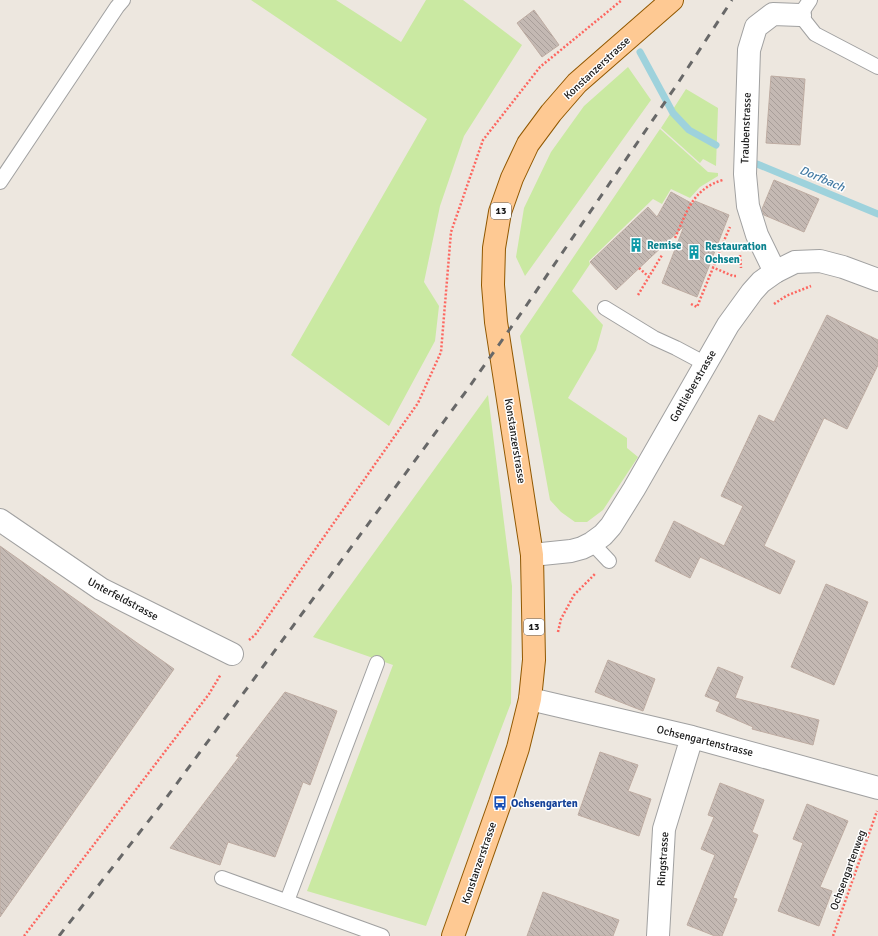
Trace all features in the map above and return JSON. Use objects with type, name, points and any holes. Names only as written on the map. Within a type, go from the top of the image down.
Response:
[{"type":"main road","name":"Konstanzerstrasse","points":[[453,936],[503,796],[518,748],[530,699],[534,660],[532,555],[496,322],[493,285],[494,248],[500,212],[512,178],[528,144],[551,113],[577,83],[672,0]]},
{"type":"street","name":"Traubenstrasse","points":[[775,272],[757,235],[748,206],[745,174],[749,50],[756,27],[773,14],[805,7]]},
{"type":"street","name":"Gottlieberstrasse","points":[[532,555],[571,551],[582,548],[603,535],[611,526],[728,325],[761,282],[775,272],[794,262],[820,260],[878,280]]},
{"type":"street","name":"Unterfeldstrasse","points":[[0,520],[101,589],[232,654]]},
{"type":"street","name":"Ochsengartenstrasse","points":[[530,699],[692,737],[878,788]]},
{"type":"street","name":"Ringstrasse","points":[[658,936],[664,829],[692,737]]},
{"type":"lane","points":[[0,182],[123,0]]},
{"type":"lane","points":[[805,7],[815,34],[878,67]]},
{"type":"lane","points":[[605,308],[654,338],[706,364]]},
{"type":"lane","points":[[592,543],[609,561]]},
{"type":"lane","points":[[287,901],[377,663]]},
{"type":"lane","points":[[222,878],[382,936]]},
{"type":"path","points":[[24,936],[209,694],[232,654],[255,635],[418,404],[440,352],[451,232],[483,140],[540,66],[622,0]]},
{"type":"path","points":[[675,238],[693,200],[703,190],[717,182],[725,180]]},
{"type":"path","points":[[692,304],[697,306],[712,267],[732,223]]},
{"type":"path","points":[[638,295],[662,255]]},
{"type":"path","points":[[712,267],[732,276],[742,273]]},
{"type":"path","points":[[639,268],[649,277]]},
{"type":"path","points":[[770,307],[786,296],[816,284]]},
{"type":"path","name":"Ochsengartenweg","points":[[833,936],[878,809]]},
{"type":"green space","points":[[251,0],[336,0],[401,42],[426,0],[463,0],[522,45],[464,136],[440,206],[424,282],[439,306],[435,341],[389,426],[291,355],[427,119]]},
{"type":"green space","points":[[628,67],[651,100],[525,276],[516,257],[524,208],[551,152],[584,106]]},
{"type":"green space","points":[[686,89],[718,108],[716,166],[703,159],[700,163],[661,128]]},
{"type":"green space","points":[[660,129],[708,172],[718,173],[718,176],[700,187],[690,198],[671,189],[662,204],[653,199],[589,261],[590,264],[572,291],[603,325],[596,350],[568,398],[627,438],[627,448],[638,457],[603,510],[587,522],[575,522],[561,512],[550,500],[520,336]]},
{"type":"green space","points":[[488,395],[512,586],[511,703],[426,926],[307,891],[393,665],[313,637]]},
{"type":"building","points":[[534,10],[559,45],[542,57],[517,23]]},
{"type":"building","points":[[771,76],[805,79],[800,145],[766,143]]},
{"type":"building","points":[[774,180],[819,199],[804,232],[764,215],[762,209]]},
{"type":"building","points":[[671,192],[693,204],[695,201],[729,215],[697,297],[662,283],[684,226],[616,290],[590,262],[648,207],[657,217]]},
{"type":"building","points":[[827,315],[878,340],[878,365],[847,429],[824,418],[764,546],[795,561],[780,594],[700,557],[690,578],[655,561],[674,521],[724,546],[743,506],[721,496],[759,415],[774,422]]},
{"type":"building","points":[[0,546],[174,669],[0,917]]},
{"type":"building","points":[[826,584],[868,602],[834,685],[791,667]]},
{"type":"building","points":[[608,660],[655,679],[643,711],[595,692]]},
{"type":"building","points":[[718,667],[743,677],[735,698],[819,720],[813,745],[752,729],[753,727],[716,711],[720,702],[705,696]]},
{"type":"building","points":[[285,692],[337,711],[310,785],[303,782],[275,857],[228,842],[220,865],[170,848],[239,757],[236,756]]},
{"type":"building","points":[[600,752],[638,765],[628,791],[651,799],[639,836],[578,815]]},
{"type":"building","points":[[720,783],[764,800],[752,832],[758,835],[733,898],[737,899],[722,936],[715,936],[687,925],[715,855],[701,849],[714,817],[708,815]]},
{"type":"building","points":[[807,804],[848,821],[820,887],[832,891],[819,926],[778,911],[803,843],[793,839]]},
{"type":"building","points":[[543,892],[619,920],[613,936],[527,936]]},
{"type":"waterway","name":"Dorfbach","points":[[640,52],[673,113],[689,130],[716,145]]},
{"type":"waterway","name":"Dorfbach","points":[[757,164],[878,214]]},
{"type":"railway","points":[[59,936],[161,805],[467,390],[678,83],[732,0]]},
{"type":"place","name":"Remise","points":[[636,245]]},
{"type":"place","name":"Restauration Ochsen","points":[[694,252]]},
{"type":"place","name":"Ochsengarten","points":[[500,803]]}]
